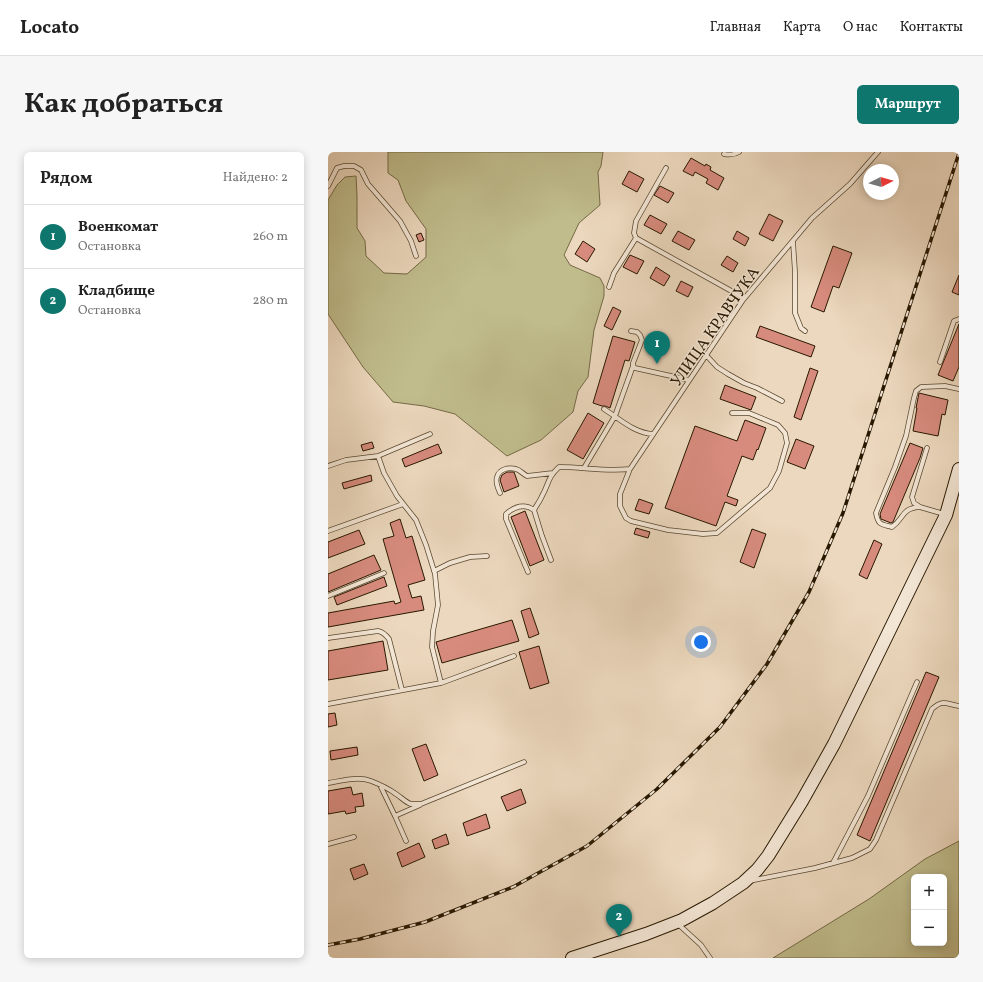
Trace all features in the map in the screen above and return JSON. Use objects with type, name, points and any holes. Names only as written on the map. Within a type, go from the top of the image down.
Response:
[{"type":"main road","points":[[572,958],[646,934],[677,922],[713,903],[743,883],[757,870],[768,856],[802,801],[834,744],[946,515],[959,469]]},
{"type":"lane","points":[[724,154],[729,155],[739,152]]},
{"type":"lane","name":"УЛИЦА КРАВЧУКА","points":[[732,413],[749,413],[778,425],[784,433],[787,443],[779,470],[770,488],[717,533],[703,534],[668,530],[626,518],[620,506],[620,494],[630,469],[744,298],[812,218],[850,184],[878,152]]},
{"type":"lane","points":[[328,186],[337,168],[354,166],[361,170],[368,184],[400,221],[411,240],[416,256]]},
{"type":"lane","points":[[666,168],[636,221],[634,233],[636,238],[744,298]]},
{"type":"lane","points":[[609,287],[614,273],[636,238]]},
{"type":"lane","points":[[793,241],[795,313],[801,328],[805,331]]},
{"type":"lane","points":[[940,362],[954,321],[959,319]]},
{"type":"lane","points":[[584,468],[615,416],[642,340],[637,332],[631,331]]},
{"type":"lane","points":[[706,355],[717,367],[728,374],[782,401]]},
{"type":"lane","points":[[633,366],[639,370],[689,380]]},
{"type":"lane","points":[[920,507],[912,507],[906,511],[892,527],[882,524],[877,520],[876,512],[906,436],[916,391],[921,388],[945,386],[959,389]]},
{"type":"lane","points":[[604,409],[634,429],[647,434],[653,434]]},
{"type":"lane","points":[[328,466],[346,460],[378,456],[430,434]]},
{"type":"lane","points":[[927,448],[912,497],[914,503],[920,507],[946,515]]},
{"type":"lane","points":[[378,456],[384,473],[396,496],[416,520],[434,571],[438,605],[433,631],[432,647],[441,683]]},
{"type":"lane","points":[[534,510],[543,496],[549,479],[559,468],[573,467],[616,471],[630,469]]},
{"type":"lane","points":[[500,493],[497,485],[497,476],[500,471],[505,469],[517,469],[526,476],[553,473]]},
{"type":"lane","points":[[328,531],[403,504]]},
{"type":"lane","points":[[528,572],[506,519],[506,514],[512,510],[521,506],[534,510],[551,560]]},
{"type":"lane","points":[[434,571],[450,563],[470,557],[487,556]]},
{"type":"lane","points":[[328,596],[384,573]]},
{"type":"lane","points":[[328,638],[378,631],[386,635],[389,639],[402,690]]},
{"type":"lane","points":[[328,704],[441,683],[514,656]]},
{"type":"lane","points":[[833,863],[868,796],[917,682]]},
{"type":"lane","points":[[743,883],[815,868],[852,858],[870,849],[876,840],[932,709],[942,702],[959,706]]},
{"type":"lane","points":[[395,816],[524,762]]},
{"type":"lane","points":[[328,783],[363,779],[380,785],[411,804],[421,804]]},
{"type":"lane","points":[[380,785],[406,841]]},
{"type":"lane","points":[[328,844],[354,837]]},
{"type":"lane","points":[[677,922],[701,945],[710,958]]},
{"type":"shaded area","points":[[388,152],[603,152],[601,166],[598,172],[600,205],[579,223],[564,255],[570,265],[600,278],[604,286],[604,296],[594,330],[588,377],[578,391],[573,412],[541,440],[507,456],[455,414],[424,406],[393,402],[363,367],[328,314],[328,200],[337,185],[345,177],[356,176],[357,228],[365,241],[366,256],[384,273],[407,274],[426,257],[426,229],[406,201],[398,180],[388,173]]},
{"type":"shaded area","points":[[959,841],[959,958],[773,958],[869,899],[925,859]]},
{"type":"building","points":[[691,158],[705,166],[706,164],[711,167],[710,170],[724,178],[718,190],[706,183],[708,179],[695,172],[693,176],[683,171]]},
{"type":"building","points":[[629,171],[644,179],[637,192],[622,184]]},
{"type":"building","points":[[660,186],[674,193],[668,203],[654,195]]},
{"type":"building","points":[[769,214],[783,221],[773,241],[759,234]]},
{"type":"building","points":[[650,215],[667,224],[661,234],[644,225]]},
{"type":"building","points":[[678,231],[695,240],[689,250],[672,241]]},
{"type":"building","points":[[737,231],[749,238],[745,246],[733,239]]},
{"type":"building","points":[[421,233],[424,240],[419,242],[416,235]]},
{"type":"building","points":[[583,241],[595,249],[587,262],[575,254]]},
{"type":"building","points":[[833,246],[852,253],[839,288],[833,286],[824,312],[811,307]]},
{"type":"building","points":[[630,255],[644,261],[637,274],[623,267]]},
{"type":"building","points":[[727,256],[738,263],[733,272],[721,265]]},
{"type":"building","points":[[656,267],[670,276],[664,286],[650,278]]},
{"type":"building","points":[[959,275],[959,295],[952,292]]},
{"type":"building","points":[[681,281],[693,287],[688,297],[676,291]]},
{"type":"building","points":[[613,307],[621,311],[612,330],[604,326]]},
{"type":"building","points":[[959,324],[959,367],[953,381],[938,375]]},
{"type":"building","points":[[760,326],[815,346],[811,357],[756,337]]},
{"type":"building","points":[[613,336],[635,342],[629,361],[625,360],[610,408],[593,403]]},
{"type":"building","points":[[810,368],[818,371],[801,420],[794,417]]},
{"type":"building","points":[[725,385],[756,397],[751,410],[720,399]]},
{"type":"building","points":[[919,393],[948,400],[945,415],[942,414],[938,436],[913,431]]},
{"type":"building","points":[[588,413],[604,423],[583,459],[567,450]]},
{"type":"building","points":[[745,420],[766,428],[753,460],[742,456],[727,496],[738,500],[736,506],[725,502],[716,526],[665,508],[695,426],[737,441]]},
{"type":"building","points":[[796,439],[814,446],[805,469],[787,462]]},
{"type":"building","points":[[372,442],[374,448],[363,451],[361,445]]},
{"type":"building","points":[[910,443],[923,448],[893,522],[891,523],[881,519],[880,514]]},
{"type":"building","points":[[438,444],[442,453],[405,467],[402,459]]},
{"type":"building","points":[[507,472],[514,472],[519,486],[504,492],[500,480],[502,475]]},
{"type":"building","points":[[371,475],[372,481],[344,489],[342,483]]},
{"type":"building","points":[[639,499],[653,504],[649,514],[635,510]]},
{"type":"building","points":[[525,511],[544,560],[530,566],[511,517]]},
{"type":"building","points":[[400,519],[406,538],[412,536],[425,580],[408,585],[412,598],[421,596],[424,610],[328,627],[328,613],[394,601],[395,604],[401,602],[383,539],[394,536],[390,523]]},
{"type":"building","points":[[636,528],[650,532],[648,538],[634,534]]},
{"type":"building","points":[[752,529],[766,534],[754,568],[740,562]]},
{"type":"building","points":[[359,530],[365,544],[328,558],[328,542]]},
{"type":"building","points":[[874,540],[882,544],[867,579],[859,575]]},
{"type":"building","points":[[374,555],[381,570],[328,592],[328,574]]},
{"type":"building","points":[[384,577],[387,586],[337,605],[334,597]]},
{"type":"building","points":[[530,608],[539,634],[529,638],[521,611]]},
{"type":"building","points":[[512,620],[519,641],[442,663],[436,642]]},
{"type":"building","points":[[383,641],[388,670],[328,680],[328,651]]},
{"type":"building","points":[[539,646],[549,683],[530,689],[519,652]]},
{"type":"building","points":[[926,672],[939,677],[870,841],[857,835]]},
{"type":"building","points":[[335,713],[337,725],[328,727],[328,714]]},
{"type":"building","points":[[426,744],[438,775],[424,781],[412,749]]},
{"type":"building","points":[[357,747],[358,755],[331,760],[330,751]]},
{"type":"building","points":[[351,787],[353,795],[362,793],[364,806],[355,807],[356,812],[346,814],[345,811],[328,814],[328,791]]},
{"type":"building","points":[[521,789],[526,803],[507,811],[501,797]]},
{"type":"building","points":[[486,814],[490,828],[467,836],[463,823]]},
{"type":"building","points":[[446,834],[449,844],[435,849],[432,840]]},
{"type":"building","points":[[419,843],[425,857],[402,867],[397,853]]},
{"type":"building","points":[[364,864],[368,874],[354,880],[350,869]]},
{"type":"railway","points":[[328,945],[360,939],[425,922],[513,887],[587,846],[657,789],[720,727],[767,664],[809,592],[843,513],[959,153]]},
{"type":"place","name":"Военкомат","points":[[657,364]]},
{"type":"place","name":"Кладбище","points":[[619,937]]}]
